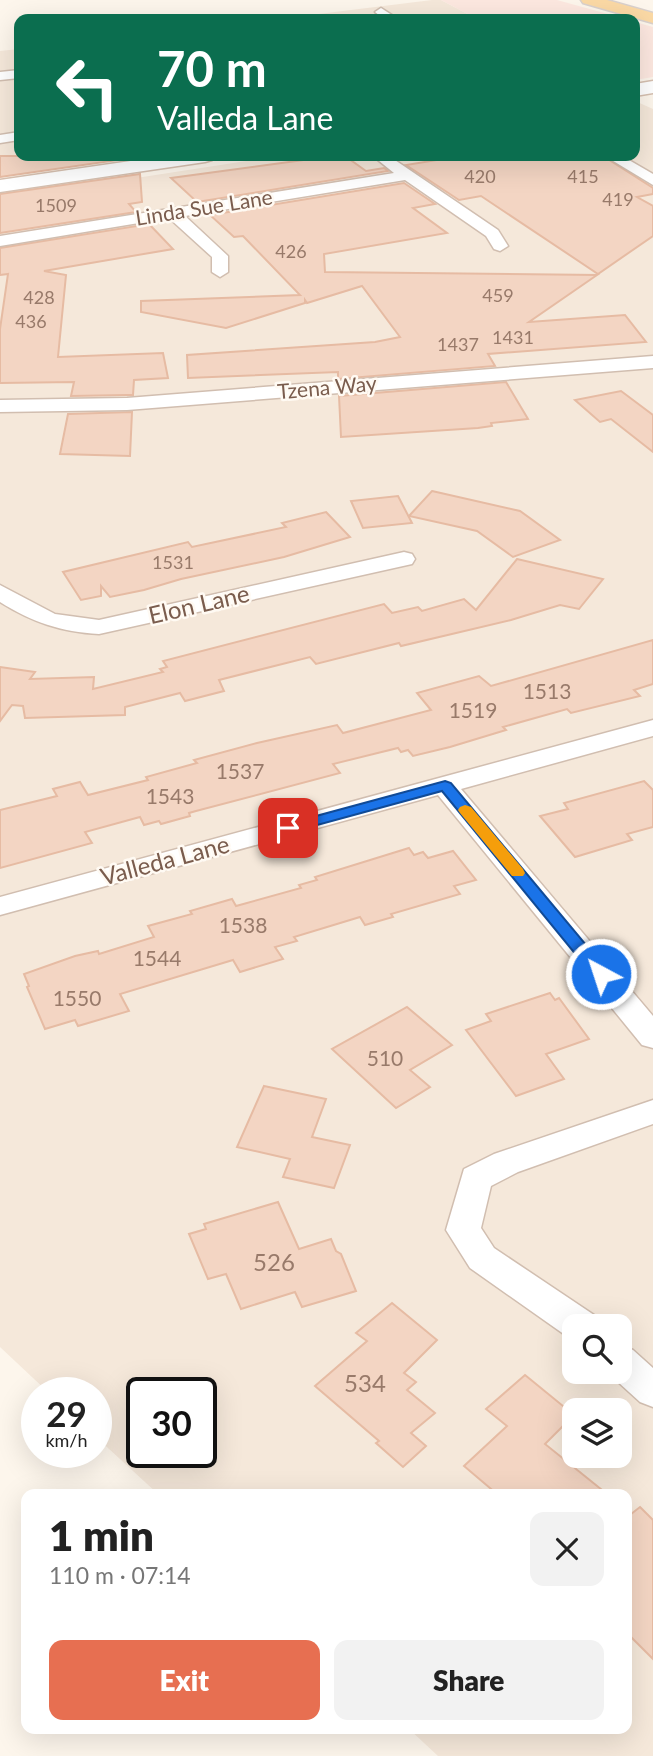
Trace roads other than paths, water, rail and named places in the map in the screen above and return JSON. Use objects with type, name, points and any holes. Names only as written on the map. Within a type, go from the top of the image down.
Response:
[{"type":"main road","points":[[589,0],[639,14]]},
{"type":"main road","points":[[634,0],[653,5]]},
{"type":"main road","points":[[0,186],[171,161]]},
{"type":"street","points":[[387,161],[492,233],[500,246]]},
{"type":"street","points":[[621,161],[653,180]]},
{"type":"street","name":"Linda Sue Lane","points":[[0,240],[408,175]]},
{"type":"street","points":[[172,213],[220,256],[219,272]]},
{"type":"street","name":"Tzena Way","points":[[0,406],[127,404],[653,361]]},
{"type":"street","name":"Elon Lane","points":[[0,592],[47,621],[63,626],[99,627],[404,559]]},
{"type":"street","name":"Valleda Lane","points":[[0,906],[653,728]]},
{"type":"street","points":[[445,786],[653,1037]]},
{"type":"street","points":[[564,1314],[482,1258],[463,1230],[475,1178],[506,1163],[653,1112]]},
{"type":"street","points":[[632,1372],[653,1391]]}]
